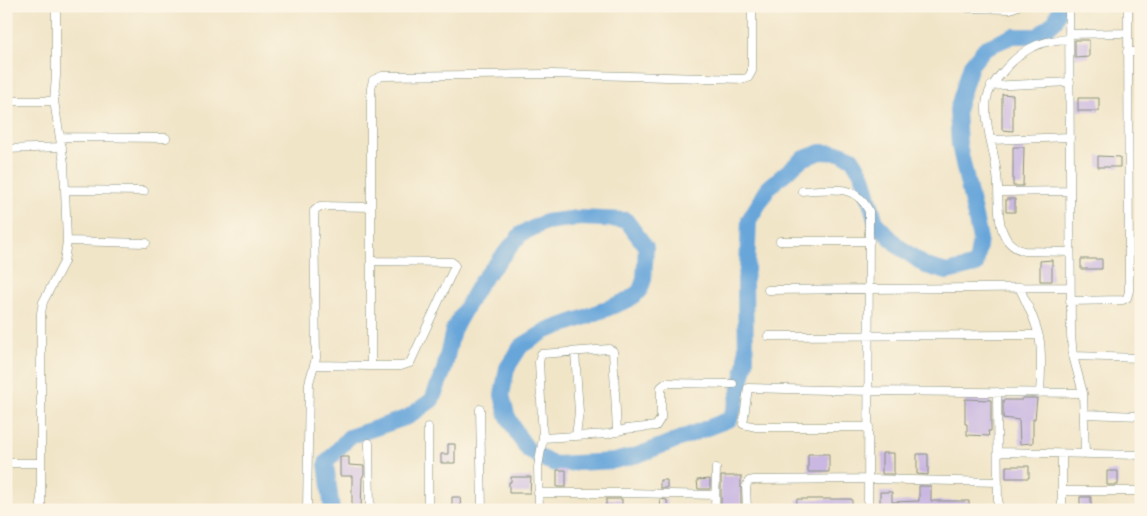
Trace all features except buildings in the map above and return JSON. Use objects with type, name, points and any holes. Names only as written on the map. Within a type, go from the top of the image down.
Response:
[{"type":"street","points":[[41,510],[41,313],[43,302],[64,262],[67,241],[66,190],[62,147],[54,101],[56,6]]},
{"type":"street","points":[[371,366],[370,88],[373,80],[382,76],[551,74],[744,79],[748,78],[752,71],[752,6]]},
{"type":"street","points":[[967,8],[1010,9],[1018,6]]},
{"type":"street","points":[[1070,6],[1070,302],[1073,356],[1083,393],[1085,454]]},
{"type":"street","points":[[1070,302],[1123,300],[1127,298],[1129,291],[1128,6]]},
{"type":"street","points":[[1070,252],[1024,251],[1017,249],[1005,238],[1000,224],[999,192],[986,108],[987,96],[991,86],[1020,54],[1049,41],[1069,36],[1128,33]]},
{"type":"street","points":[[1127,52],[1141,52]]},
{"type":"street","points":[[991,86],[1070,82]]},
{"type":"street","points":[[6,101],[54,101]]},
{"type":"street","points":[[60,137],[166,138]]},
{"type":"street","points":[[990,140],[1070,137]]},
{"type":"street","points":[[6,148],[62,147]]},
{"type":"street","points":[[66,190],[144,191]]},
{"type":"street","points":[[802,191],[848,191],[864,201],[869,211],[868,510]]},
{"type":"street","points":[[999,192],[1070,191]]},
{"type":"street","points":[[307,510],[306,482],[310,375],[315,365],[314,211],[320,206],[371,207]]},
{"type":"street","points":[[67,241],[146,243]]},
{"type":"street","points":[[780,241],[870,241]]},
{"type":"street","points":[[315,365],[401,366],[410,363],[455,266],[452,262],[371,261]]},
{"type":"street","points":[[1019,287],[1038,335],[1042,363],[1040,393]]},
{"type":"street","points":[[768,290],[1070,287]]},
{"type":"street","points":[[768,336],[1038,335]]},
{"type":"street","points":[[539,510],[539,464],[543,438],[539,356],[544,352],[609,349],[613,351],[617,432]]},
{"type":"street","points":[[575,352],[579,412],[576,436]]},
{"type":"street","points":[[1073,356],[1141,358]]},
{"type":"street","points":[[543,438],[608,434],[626,429],[656,426],[661,418],[662,385],[733,384]]},
{"type":"street","points":[[869,427],[756,426],[743,424],[748,388],[1083,393]]},
{"type":"street","points":[[997,392],[998,510]]},
{"type":"street","points":[[480,409],[482,510]]},
{"type":"street","points":[[1084,414],[1141,416]]},
{"type":"street","points":[[428,427],[428,510]]},
{"type":"street","points":[[369,442],[370,510]]},
{"type":"street","points":[[998,452],[1141,455]]},
{"type":"street","points":[[1062,454],[1062,510]]},
{"type":"street","points":[[6,462],[41,463]]},
{"type":"street","points":[[715,510],[716,468]]},
{"type":"street","points":[[747,510],[746,486],[749,481],[868,479],[998,482]]},
{"type":"street","points":[[1062,491],[1141,491]]},
{"type":"street","points":[[538,493],[627,492],[715,495]]},
{"type":"waterway","points":[[332,510],[326,463],[349,437],[408,417],[432,400],[444,370],[453,330],[480,283],[521,234],[545,222],[578,218],[626,220],[646,247],[644,279],[640,291],[628,300],[546,331],[521,346],[507,368],[502,395],[507,415],[529,451],[556,464],[614,461],[638,455],[730,419],[736,404],[746,362],[745,279],[749,220],[769,187],[802,159],[821,152],[840,153],[852,158],[863,176],[876,223],[898,246],[926,266],[947,272],[976,265],[980,239],[959,145],[957,110],[971,65],[985,48],[1013,36],[1038,36],[1055,21],[1061,6]]}]
